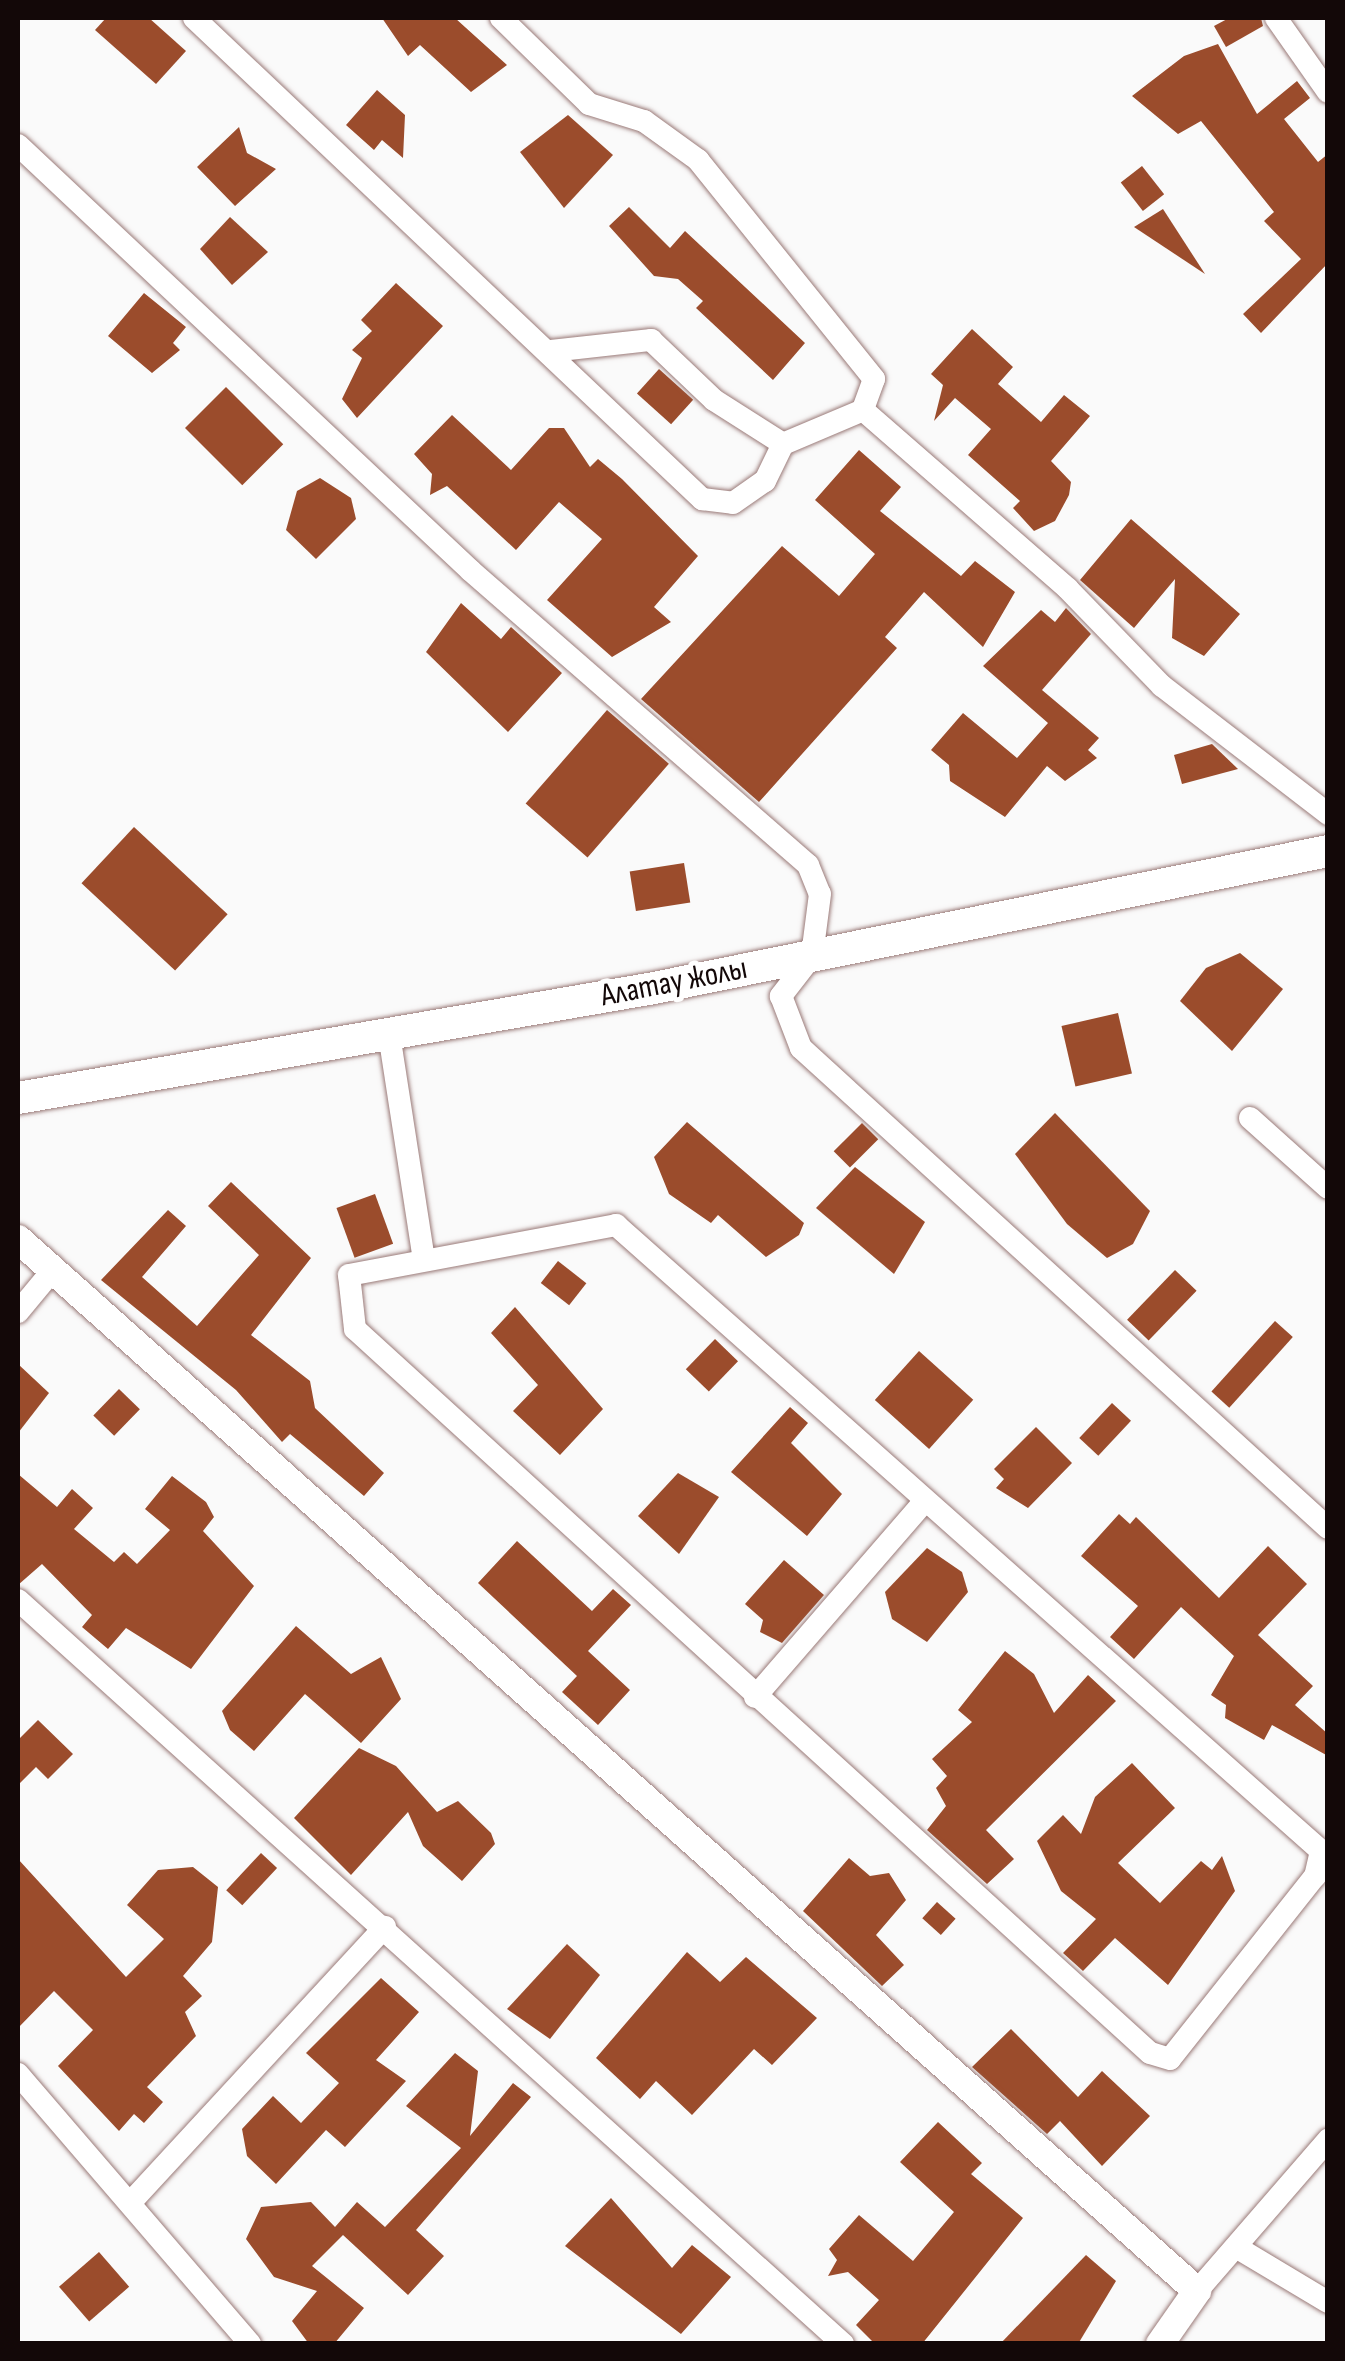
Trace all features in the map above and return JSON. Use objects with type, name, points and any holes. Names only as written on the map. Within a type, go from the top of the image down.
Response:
[{"type":"main road","name":"Алатау жолы","points":[[20,1091],[389,1034],[812,956],[1328,851]]},
{"type":"street","points":[[194,18],[702,499],[733,503],[765,480],[784,444],[863,410],[874,379],[698,160],[644,121],[589,104],[501,18]]},
{"type":"street","points":[[1276,18],[1328,92]]},
{"type":"street","points":[[18,145],[471,571],[808,865],[820,894],[812,956],[781,996],[800,1048],[1328,1528]]},
{"type":"street","points":[[550,351],[652,340],[714,400],[784,444]]},
{"type":"street","points":[[863,410],[1068,589],[1162,686],[1328,814]]},
{"type":"street","points":[[389,1034],[424,1259]]},
{"type":"street","points":[[1250,1118],[1328,1188]]},
{"type":"street","points":[[616,1225],[926,1502],[1321,1851],[1315,1876],[1170,2059],[1150,2053],[355,1329],[349,1275],[616,1225]]},
{"type":"street","points":[[18,1240],[1197,2291]]},
{"type":"street","points":[[18,1312],[52,1271]]},
{"type":"street","points":[[755,1697],[926,1502]]},
{"type":"street","points":[[18,1600],[843,2344]]},
{"type":"street","points":[[130,2203],[386,1928]]},
{"type":"street","points":[[18,2074],[250,2344]]},
{"type":"street","points":[[1160,2344],[1197,2291],[1241,2250],[1328,2140]]},
{"type":"street","points":[[1241,2250],[1328,2302]]},
{"type":"building","points":[[106,18],[149,18],[186,51],[156,84],[95,30]]},
{"type":"building","points":[[382,18],[455,18],[507,65],[471,92],[420,45],[408,56]]},
{"type":"building","points":[[1229,18],[1261,18],[1263,26],[1226,47],[1214,26]]},
{"type":"building","points":[[1218,44],[1257,114],[1297,81],[1310,98],[1284,119],[1318,162],[1328,154],[1328,263],[1261,333],[1243,314],[1301,259],[1264,221],[1274,212],[1201,121],[1178,134],[1132,96],[1184,56]]},
{"type":"building","points":[[377,90],[405,115],[403,158],[382,140],[374,150],[346,125]]},
{"type":"building","points":[[568,115],[613,155],[564,208],[520,152]]},
{"type":"building","points":[[239,127],[247,153],[276,169],[235,206],[197,167]]},
{"type":"building","points":[[1142,166],[1164,194],[1143,211],[1121,183]]},
{"type":"building","points":[[629,207],[670,248],[685,231],[805,343],[773,380],[696,308],[703,301],[678,279],[654,276],[609,226]]},
{"type":"building","points":[[1163,209],[1205,274],[1134,227]]},
{"type":"building","points":[[230,217],[268,252],[232,285],[200,249]]},
{"type":"building","points":[[396,283],[443,326],[357,418],[342,399],[362,358],[352,350],[372,331],[361,320]]},
{"type":"building","points":[[144,293],[186,327],[173,343],[180,350],[152,373],[108,336]]},
{"type":"building","points":[[972,329],[1013,367],[998,384],[1041,422],[1064,395],[1090,416],[1051,461],[1071,482],[1069,495],[1055,521],[1034,531],[1013,508],[1020,501],[968,455],[991,429],[955,398],[934,421],[943,385],[931,374]]},
{"type":"building","points":[[659,369],[693,400],[671,424],[637,394]]},
{"type":"building","points":[[226,387],[283,444],[242,485],[185,428]]},
{"type":"building","points":[[452,415],[511,470],[549,428],[564,428],[590,467],[598,459],[622,479],[698,556],[654,607],[671,622],[612,657],[547,600],[602,539],[559,502],[516,550],[447,486],[430,495],[432,474],[414,454]]},
{"type":"building","points":[[859,450],[901,487],[880,511],[961,576],[975,561],[1015,592],[983,647],[924,592],[885,637],[897,648],[759,802],[641,699],[782,546],[839,596],[875,554],[815,500]]},
{"type":"building","points":[[320,478],[351,498],[356,519],[316,559],[286,530],[297,491]]},
{"type":"building","points":[[1131,519],[1240,614],[1204,656],[1172,638],[1175,579],[1134,628],[1080,580]]},
{"type":"building","points":[[461,603],[501,639],[511,627],[562,673],[508,732],[426,652]]},
{"type":"building","points":[[1066,608],[1091,634],[1042,690],[1099,738],[1088,750],[1097,758],[1065,781],[1047,766],[1005,817],[950,781],[949,765],[931,750],[963,713],[1017,758],[1048,723],[983,666],[1041,610],[1055,622]]},
{"type":"building","points":[[607,710],[669,764],[588,857],[526,804]]},
{"type":"building","points":[[1212,744],[1238,769],[1182,784],[1174,755]]},
{"type":"building","points":[[134,827],[228,914],[175,971],[81,883]]},
{"type":"building","points":[[684,863],[690,903],[636,911],[630,872]]},
{"type":"building","points":[[1240,953],[1283,989],[1232,1051],[1180,1001],[1206,968]]},
{"type":"building","points":[[1118,1013],[1132,1073],[1075,1086],[1061,1026]]},
{"type":"building","points":[[1055,1113],[1150,1211],[1133,1244],[1107,1258],[1067,1224],[1015,1154]]},
{"type":"building","points":[[687,1122],[804,1223],[799,1235],[766,1257],[718,1215],[711,1223],[669,1194],[654,1157]]},
{"type":"building","points":[[862,1123],[878,1139],[850,1168],[834,1151]]},
{"type":"building","points":[[855,1167],[925,1222],[894,1274],[816,1208]]},
{"type":"building","points":[[231,1182],[311,1258],[251,1335],[310,1381],[315,1408],[384,1473],[364,1496],[290,1434],[282,1442],[236,1390],[101,1280],[168,1210],[186,1226],[142,1277],[197,1326],[259,1255],[208,1206]]},
{"type":"building","points":[[375,1194],[393,1244],[355,1258],[336,1208]]},
{"type":"building","points":[[558,1261],[586,1283],[569,1305],[541,1283]]},
{"type":"building","points":[[1175,1270],[1197,1291],[1149,1340],[1127,1320]]},
{"type":"building","points":[[515,1307],[603,1409],[560,1455],[513,1411],[538,1385],[491,1333]]},
{"type":"building","points":[[1275,1321],[1293,1337],[1229,1408],[1211,1392]]},
{"type":"building","points":[[715,1339],[738,1361],[709,1391],[686,1369]]},
{"type":"building","points":[[919,1351],[973,1400],[929,1449],[875,1400]]},
{"type":"building","points":[[18,1364],[49,1393],[18,1433]]},
{"type":"building","points":[[119,1389],[140,1409],[114,1436],[93,1416]]},
{"type":"building","points":[[1112,1403],[1131,1421],[1098,1456],[1079,1438]]},
{"type":"building","points":[[790,1407],[808,1423],[791,1443],[842,1494],[807,1536],[731,1472]]},
{"type":"building","points":[[1036,1427],[1072,1463],[1028,1508],[996,1488],[1004,1479],[994,1469]]},
{"type":"building","points":[[678,1473],[719,1497],[679,1554],[638,1516]]},
{"type":"building","points":[[18,1474],[57,1507],[72,1489],[93,1508],[74,1529],[114,1562],[124,1552],[137,1564],[170,1530],[145,1509],[172,1476],[206,1502],[214,1517],[203,1531],[254,1586],[191,1669],[126,1628],[108,1649],[82,1627],[92,1615],[42,1564],[18,1585]]},
{"type":"building","points":[[1119,1514],[1130,1524],[1136,1517],[1219,1598],[1268,1546],[1307,1584],[1258,1635],[1313,1686],[1295,1705],[1328,1734],[1328,1756],[1272,1725],[1264,1740],[1225,1718],[1226,1705],[1211,1695],[1234,1656],[1181,1607],[1134,1659],[1110,1637],[1138,1606],[1081,1556]]},
{"type":"building","points":[[517,1541],[592,1611],[613,1589],[631,1605],[588,1651],[630,1690],[598,1725],[562,1692],[577,1676],[478,1583]]},
{"type":"building","points":[[927,1548],[962,1572],[968,1592],[927,1642],[892,1619],[885,1592]]},
{"type":"building","points":[[784,1560],[824,1595],[782,1643],[760,1632],[763,1620],[745,1604]]},
{"type":"building","points":[[296,1626],[351,1674],[381,1657],[401,1699],[361,1743],[305,1694],[254,1751],[230,1730],[222,1711]]},
{"type":"building","points":[[1005,1651],[1034,1674],[1054,1713],[1088,1675],[1116,1701],[986,1830],[1014,1859],[987,1884],[927,1830],[946,1806],[936,1788],[947,1776],[932,1759],[972,1722],[958,1710]]},
{"type":"building","points":[[38,1720],[73,1754],[48,1779],[36,1767],[18,1785],[18,1740]]},
{"type":"building","points":[[359,1748],[396,1766],[437,1812],[458,1801],[491,1833],[495,1844],[462,1881],[423,1846],[408,1812],[351,1875],[294,1818]]},
{"type":"building","points":[[1132,1763],[1175,1808],[1118,1863],[1160,1903],[1201,1861],[1212,1870],[1222,1856],[1235,1891],[1168,1985],[1115,1938],[1083,1971],[1063,1953],[1096,1919],[1061,1891],[1037,1841],[1063,1815],[1081,1834],[1095,1797]]},
{"type":"building","points":[[261,1853],[277,1868],[242,1905],[226,1890]]},
{"type":"building","points":[[849,1858],[870,1876],[889,1873],[906,1900],[876,1935],[904,1965],[882,1986],[803,1911]]},
{"type":"building","points":[[18,1859],[126,1977],[164,1939],[127,1905],[158,1870],[193,1867],[218,1887],[212,1942],[183,1976],[202,1996],[185,2012],[196,2036],[147,2087],[163,2102],[144,2123],[134,2114],[119,2131],[58,2066],[93,2030],[54,1991],[18,2028]]},
{"type":"building","points":[[937,1902],[956,1919],[941,1935],[922,1918]]},
{"type":"building","points":[[567,1944],[600,1975],[550,2039],[507,2009]]},
{"type":"building","points":[[687,1952],[720,1982],[746,1957],[817,2018],[772,2065],[754,2049],[692,2115],[656,2081],[640,2099],[596,2058]]},
{"type":"building","points":[[381,1978],[419,2012],[376,2060],[406,2081],[345,2147],[326,2130],[276,2184],[247,2156],[242,2129],[273,2096],[301,2123],[339,2083],[306,2053]]},
{"type":"building","points":[[1011,2029],[1078,2097],[1102,2071],[1150,2116],[1102,2166],[1060,2121],[1047,2134],[972,2067]]},
{"type":"building","points":[[455,2053],[478,2071],[470,2136],[513,2083],[531,2097],[416,2230],[444,2256],[408,2295],[343,2235],[312,2266],[364,2308],[334,2344],[309,2344],[292,2321],[317,2291],[274,2277],[246,2239],[261,2207],[311,2202],[335,2227],[357,2202],[385,2227],[461,2148],[406,2106]]},
{"type":"building","points":[[938,2122],[982,2163],[971,2174],[1023,2218],[922,2344],[875,2344],[856,2325],[879,2300],[848,2272],[828,2276],[837,2260],[829,2249],[859,2215],[913,2261],[954,2212],[900,2162]]},
{"type":"building","points":[[611,2198],[672,2268],[692,2245],[731,2277],[681,2334],[565,2246]]},
{"type":"building","points":[[99,2252],[129,2287],[89,2321],[59,2287]]},
{"type":"building","points":[[1086,2255],[1116,2281],[1078,2344],[1000,2344]]}]
